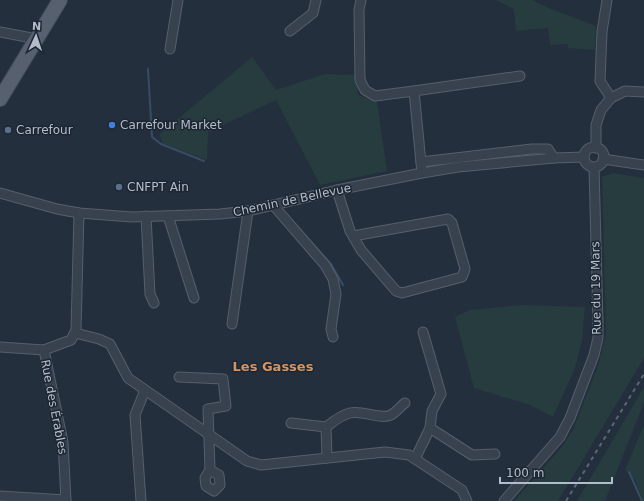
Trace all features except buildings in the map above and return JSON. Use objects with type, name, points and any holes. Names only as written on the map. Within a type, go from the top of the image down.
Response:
[{"type":"main road","points":[[0,100],[60,0]]},
{"type":"street","points":[[170,49],[178,0]]},
{"type":"street","points":[[290,31],[313,13],[316,0]]},
{"type":"street","points":[[361,0],[359,10],[360,80],[365,90],[375,96],[520,76]]},
{"type":"street","points":[[607,0],[602,32],[600,81],[611,98]]},
{"type":"street","points":[[0,32],[37,39]]},
{"type":"street","points":[[414,91],[422,173]]},
{"type":"street","points":[[596,148],[596,125],[601,110],[611,98],[625,91],[644,92]]},
{"type":"street","points":[[596,148],[601,150],[603,159],[601,164],[594,167],[585,163],[584,157],[588,149],[596,148]]},
{"type":"street","points":[[421,162],[532,149],[548,149],[554,158]]},
{"type":"street","name":"Chemin de Bellevue","points":[[0,193],[79,213],[132,217],[218,214],[248,212],[337,190],[458,167],[554,158],[584,157]]},
{"type":"street","points":[[603,159],[644,165]]},
{"type":"street","name":"Rue du 19 Mars","points":[[504,501],[560,437],[570,418],[594,355],[598,338],[598,322],[594,167]]},
{"type":"street","points":[[337,190],[350,231],[361,250],[396,291],[402,293],[462,277],[465,268],[452,223],[448,219],[353,236]]},
{"type":"street","points":[[273,205],[325,265],[333,279],[336,294],[331,329],[333,337]]},
{"type":"street","points":[[232,324],[248,212]]},
{"type":"street","points":[[79,213],[75,333],[99,338],[110,344],[128,378],[247,461],[261,465],[385,452],[409,455],[462,490],[467,501]]},
{"type":"street","points":[[146,216],[150,294],[154,303]]},
{"type":"street","points":[[168,216],[194,298]]},
{"type":"street","points":[[415,459],[430,428],[432,411],[441,394],[423,332]]},
{"type":"street","name":"Rue des Érables","points":[[66,501],[63,442],[44,350],[71,340],[75,333]]},
{"type":"street","points":[[0,347],[44,350]]},
{"type":"street","points":[[179,377],[223,379],[226,406],[208,409],[210,470]]},
{"type":"street","points":[[141,501],[134,415],[145,390]]},
{"type":"street","points":[[291,423],[326,427],[343,416],[352,413],[360,412],[382,416],[391,415],[405,403]]},
{"type":"street","points":[[326,427],[327,458]]},
{"type":"street","points":[[430,428],[472,455],[495,454]]},
{"type":"street","points":[[0,496],[66,501]]},
{"type":"green space","points":[[496,0],[532,0],[596,26],[595,50],[568,48],[568,44],[550,45],[548,28],[516,31],[514,9]]},
{"type":"green space","points":[[252,57],[276,90],[325,74],[357,75],[358,95],[377,102],[387,171],[320,185],[276,100],[208,132],[207,160],[162,143],[160,134]]},
{"type":"green space","points":[[613,173],[644,178],[644,358],[558,501],[514,501],[562,447],[573,430],[598,366],[606,335],[602,177]]},
{"type":"green space","points":[[522,305],[585,307],[582,341],[575,368],[553,417],[530,405],[474,388],[455,317],[470,310]]},
{"type":"green space","points":[[644,387],[644,402],[605,501],[577,501]]},
{"type":"green space","points":[[644,425],[643,501],[635,480],[625,470]]},
{"type":"waterway","points":[[148,69],[152,137],[161,144],[204,161]]},
{"type":"waterway","points":[[294,223],[331,264],[343,285]]},
{"type":"waterway","points":[[629,472],[642,501]]},
{"type":"railway","points":[[566,501],[644,374]]},
{"type":"place","name":"Carrefour Market","points":[[112,125]]},
{"type":"place","name":"Carrefour","points":[[8,130]]},
{"type":"place","name":"CNFPT Ain","points":[[119,187]]},
{"type":"district","name":"Les Gasses","points":[[273,366]]}]
